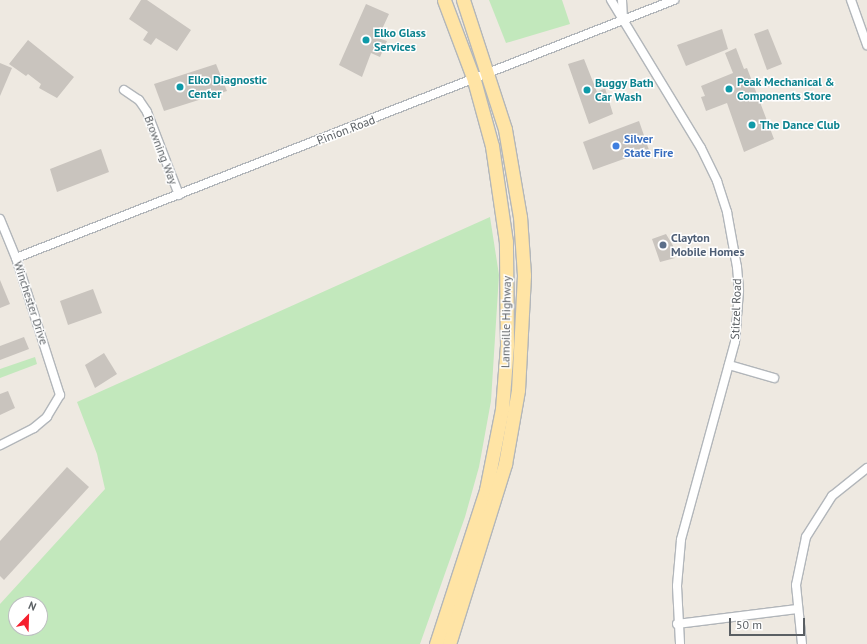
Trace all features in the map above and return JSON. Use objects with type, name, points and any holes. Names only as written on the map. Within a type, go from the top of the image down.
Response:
[{"type":"main road","name":"Lamoille Highway","points":[[436,644],[486,490],[502,409],[507,345],[506,242],[492,146],[474,80],[444,0]]},
{"type":"main road","name":"Lamoille Highway","points":[[449,644],[505,464],[521,354],[524,275],[520,217],[505,129],[463,0]]},
{"type":"street","name":"Stitzel Road","points":[[611,0],[701,148],[725,205],[739,291],[735,342],[681,540],[677,624],[680,644]]},
{"type":"street","name":"Stitzel Road","points":[[622,0],[623,19]]},
{"type":"street","name":"Pinion Road","points":[[16,258],[474,80],[623,19],[674,0]]},
{"type":"street","points":[[851,0],[867,45]]},
{"type":"street","name":"Browning Way","points":[[124,90],[139,100],[147,112],[179,195]]},
{"type":"street","name":"Winchester Drive","points":[[0,219],[16,258],[59,387],[60,395],[47,417],[34,428],[0,445]]},
{"type":"street","points":[[729,365],[774,378]]},
{"type":"street","points":[[802,644],[797,609],[796,585],[806,537],[832,496],[867,468]]},
{"type":"street","points":[[677,624],[797,609]]},
{"type":"green space","points":[[489,0],[562,0],[570,24],[506,43]]},
{"type":"green space","points":[[490,217],[499,275],[491,401],[479,467],[465,517],[420,644],[0,644],[0,604],[105,489],[97,454],[77,402]]},
{"type":"green space","points":[[35,357],[37,364],[0,378],[0,369]]},
{"type":"building","points":[[141,0],[147,0],[191,30],[177,51],[156,38],[151,45],[143,40],[148,32],[129,19]]},
{"type":"building","name":"Elko Glass Services","points":[[366,4],[389,14],[378,38],[387,41],[380,57],[371,53],[362,77],[339,65]]},
{"type":"building","points":[[722,29],[728,49],[686,66],[677,45]]},
{"type":"building","points":[[768,29],[782,64],[767,70],[754,34]]},
{"type":"building","points":[[28,40],[74,77],[57,98],[39,88],[41,84],[28,74],[26,76],[9,64]]},
{"type":"building","points":[[736,48],[744,69],[747,68],[774,139],[744,152],[727,103],[706,111],[701,97],[705,96],[701,86],[733,73],[725,53]]},
{"type":"building","name":"Buggy Bath Car Wash","points":[[584,59],[597,92],[605,88],[613,114],[589,124],[568,64]]},
{"type":"building","points":[[0,63],[12,68],[0,96]]},
{"type":"building","name":"Elko Diagnostic Center","points":[[216,64],[227,91],[164,111],[154,84]]},
{"type":"building","name":"Silver State Fire","points":[[639,121],[649,150],[593,170],[583,142]]},
{"type":"building","points":[[101,149],[109,172],[57,192],[50,169]]},
{"type":"building","name":"Clayton Mobile Homes","points":[[666,234],[675,249],[672,251],[675,258],[660,262],[652,239]]},
{"type":"building","points":[[0,280],[10,304],[0,308]]},
{"type":"building","points":[[93,289],[102,313],[68,325],[60,301]]},
{"type":"building","points":[[24,337],[29,349],[0,360],[0,346]]},
{"type":"building","points":[[104,353],[117,374],[95,388],[85,365]]},
{"type":"building","points":[[8,391],[15,408],[0,415],[0,394]]},
{"type":"building","points":[[67,467],[89,487],[4,580],[0,576],[0,541]]},
{"type":"place","name":"Elko Glass Services","points":[[366,40]]},
{"type":"place","name":"Elko Diagnostic Center","points":[[180,87]]},
{"type":"place","name":"Peak Mechanical & Components Store","points":[[729,89]]},
{"type":"place","name":"Buggy Bath Car Wash","points":[[587,90]]},
{"type":"place","name":"The Dance Club","points":[[752,125]]},
{"type":"place","name":"Silver State Fire","points":[[616,146]]},
{"type":"place","name":"Clayton Mobile Homes","points":[[663,245]]}]
